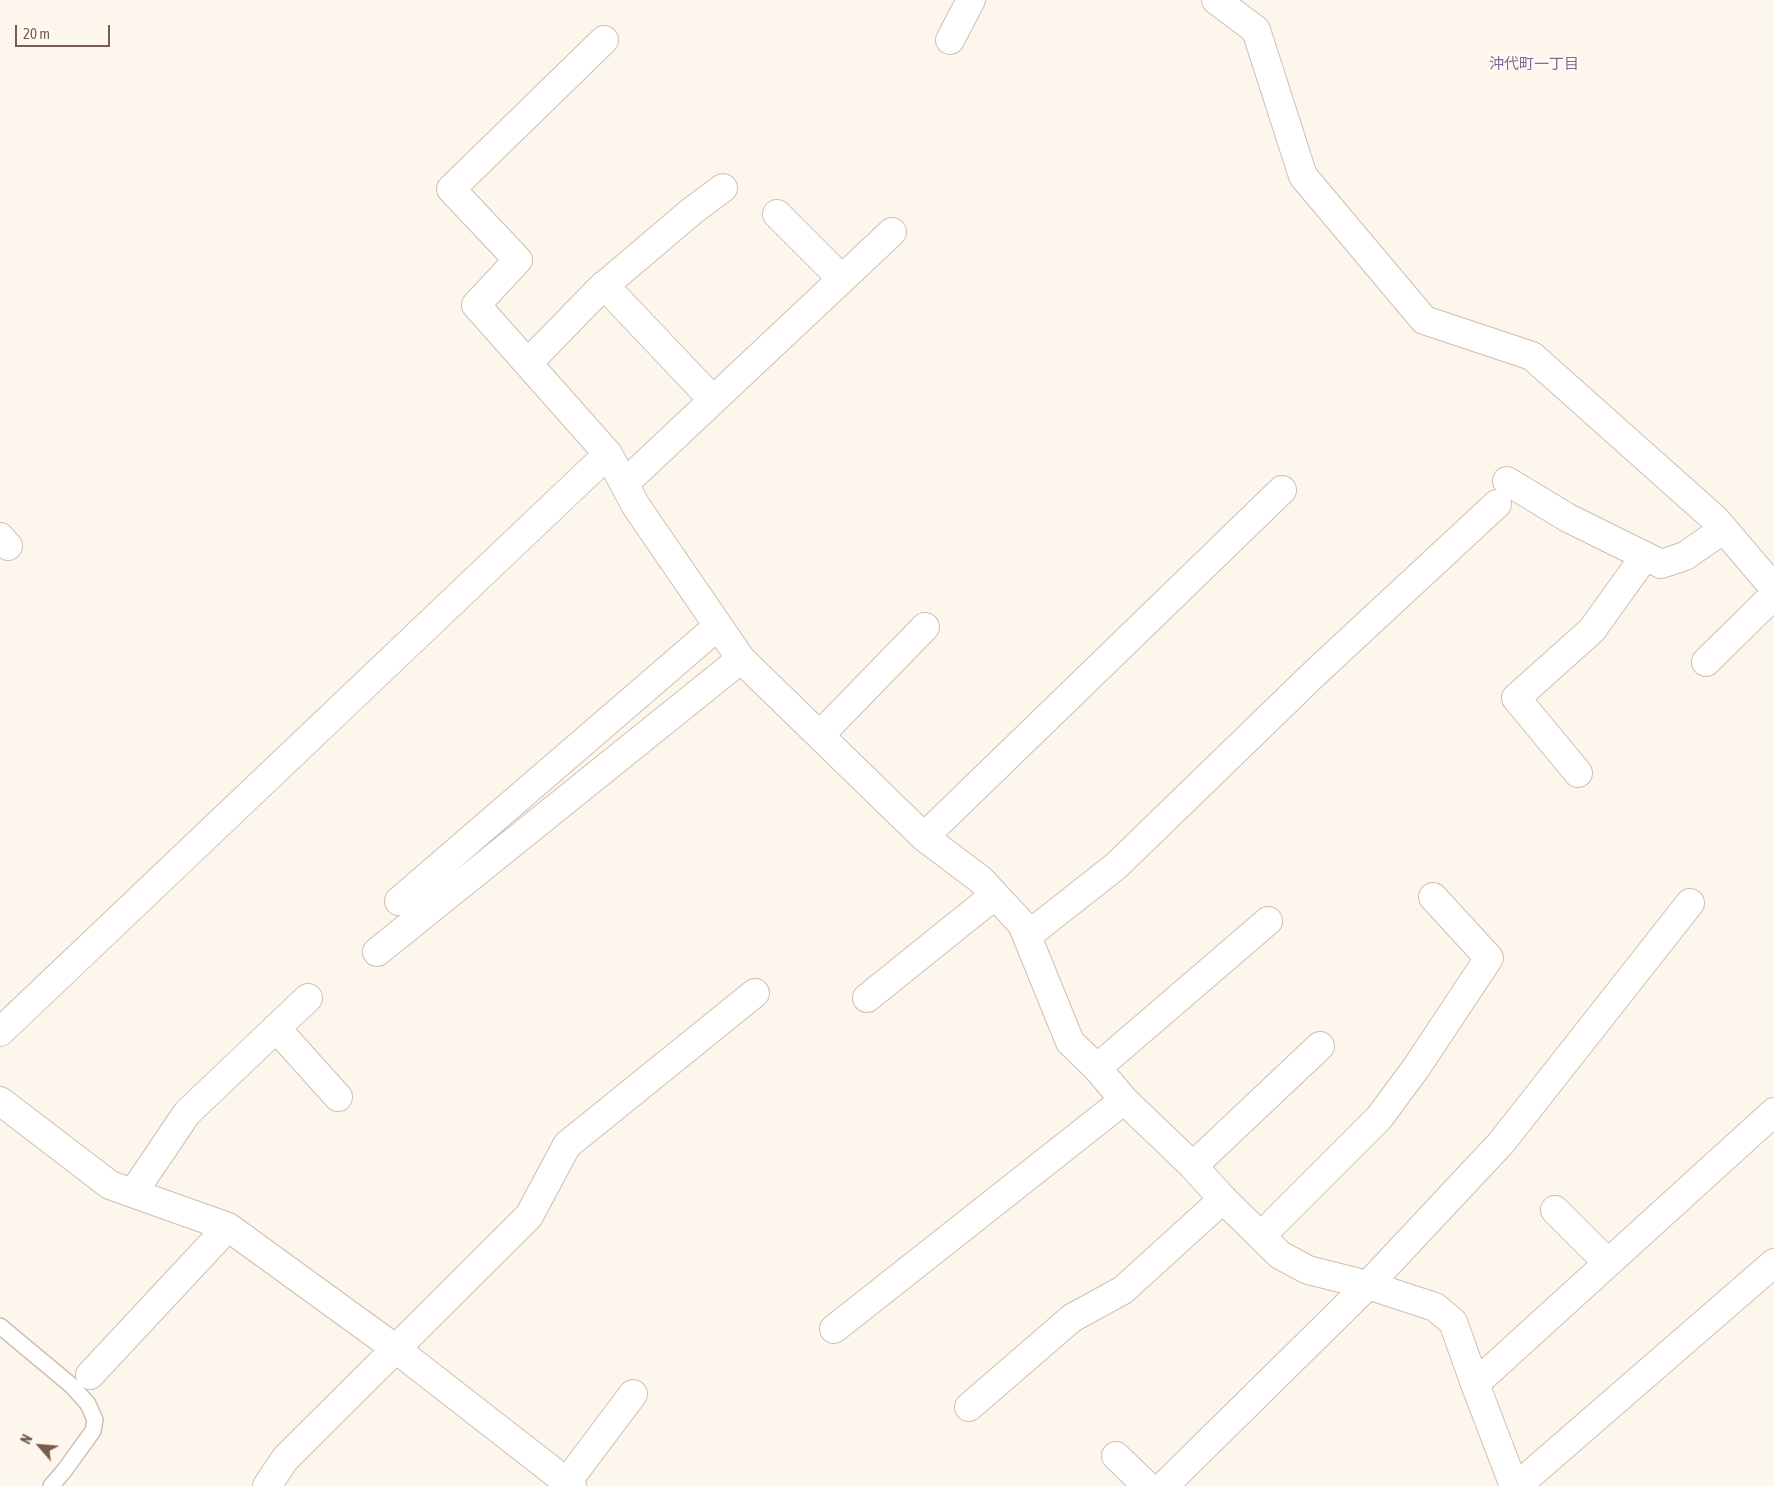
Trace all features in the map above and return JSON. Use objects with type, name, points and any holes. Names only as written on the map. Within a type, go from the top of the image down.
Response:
[{"type":"street","points":[[950,40],[971,0]]},
{"type":"street","points":[[1216,0],[1256,30],[1303,176],[1424,320],[1532,356],[1716,520],[1774,588]]},
{"type":"street","points":[[604,40],[452,188],[518,260],[476,305],[608,454],[636,506],[741,659],[924,837],[981,880],[1022,924],[1070,1042],[1097,1068],[1124,1100],[1193,1166],[1223,1200],[1280,1255],[1308,1270],[1368,1285],[1435,1307],[1453,1322],[1475,1384],[1516,1486],[1774,1263]]},
{"type":"street","points":[[528,363],[604,285],[692,211],[723,188]]},
{"type":"street","points":[[777,214],[842,279]]},
{"type":"street","points":[[624,484],[892,232]]},
{"type":"street","points":[[604,285],[713,400]]},
{"type":"street","points":[[0,1032],[608,454]]},
{"type":"street","points":[[924,837],[1282,490]]},
{"type":"street","points":[[1027,936],[1116,866],[1502,492],[1568,518],[1662,564],[1685,556],[1724,530]]},
{"type":"street","points":[[1578,773],[1516,698],[1592,630],[1645,556]]},
{"type":"street","points":[[1706,662],[1774,595]]},
{"type":"street","points":[[399,901],[718,626]]},
{"type":"street","points":[[820,735],[924,627]]},
{"type":"street","points":[[377,952],[741,659]]},
{"type":"street","points":[[867,998],[995,895]]},
{"type":"street","points":[[1260,1236],[1379,1118],[1416,1068],[1489,958],[1433,897]]},
{"type":"street","points":[[1164,1486],[1368,1285],[1501,1143],[1690,903]]},
{"type":"street","points":[[1097,1068],[1268,921]]},
{"type":"street","points":[[267,1486],[285,1459],[529,1216],[567,1145],[755,993]]},
{"type":"street","points":[[133,1193],[187,1113],[308,998]]},
{"type":"street","points":[[276,1028],[338,1097]]},
{"type":"street","points":[[1193,1166],[1320,1046]]},
{"type":"street","points":[[834,1330],[1124,1100]]},
{"type":"street","points":[[0,1101],[110,1185],[228,1227],[396,1349],[570,1484],[633,1394]]},
{"type":"street","points":[[1475,1384],[1774,1112]]},
{"type":"street","points":[[969,1407],[1072,1318],[1123,1290],[1223,1200]]},
{"type":"street","points":[[1555,1210],[1608,1263]]},
{"type":"street","points":[[90,1375],[228,1227]]},
{"type":"street","points":[[1116,1456],[1147,1486]]},
{"type":"lane","points":[[0,1326],[72,1386],[88,1404],[95,1420],[93,1431],[51,1486]]},
{"type":"district","name":"沖代町一丁目","points":[[1534,64]]}]
